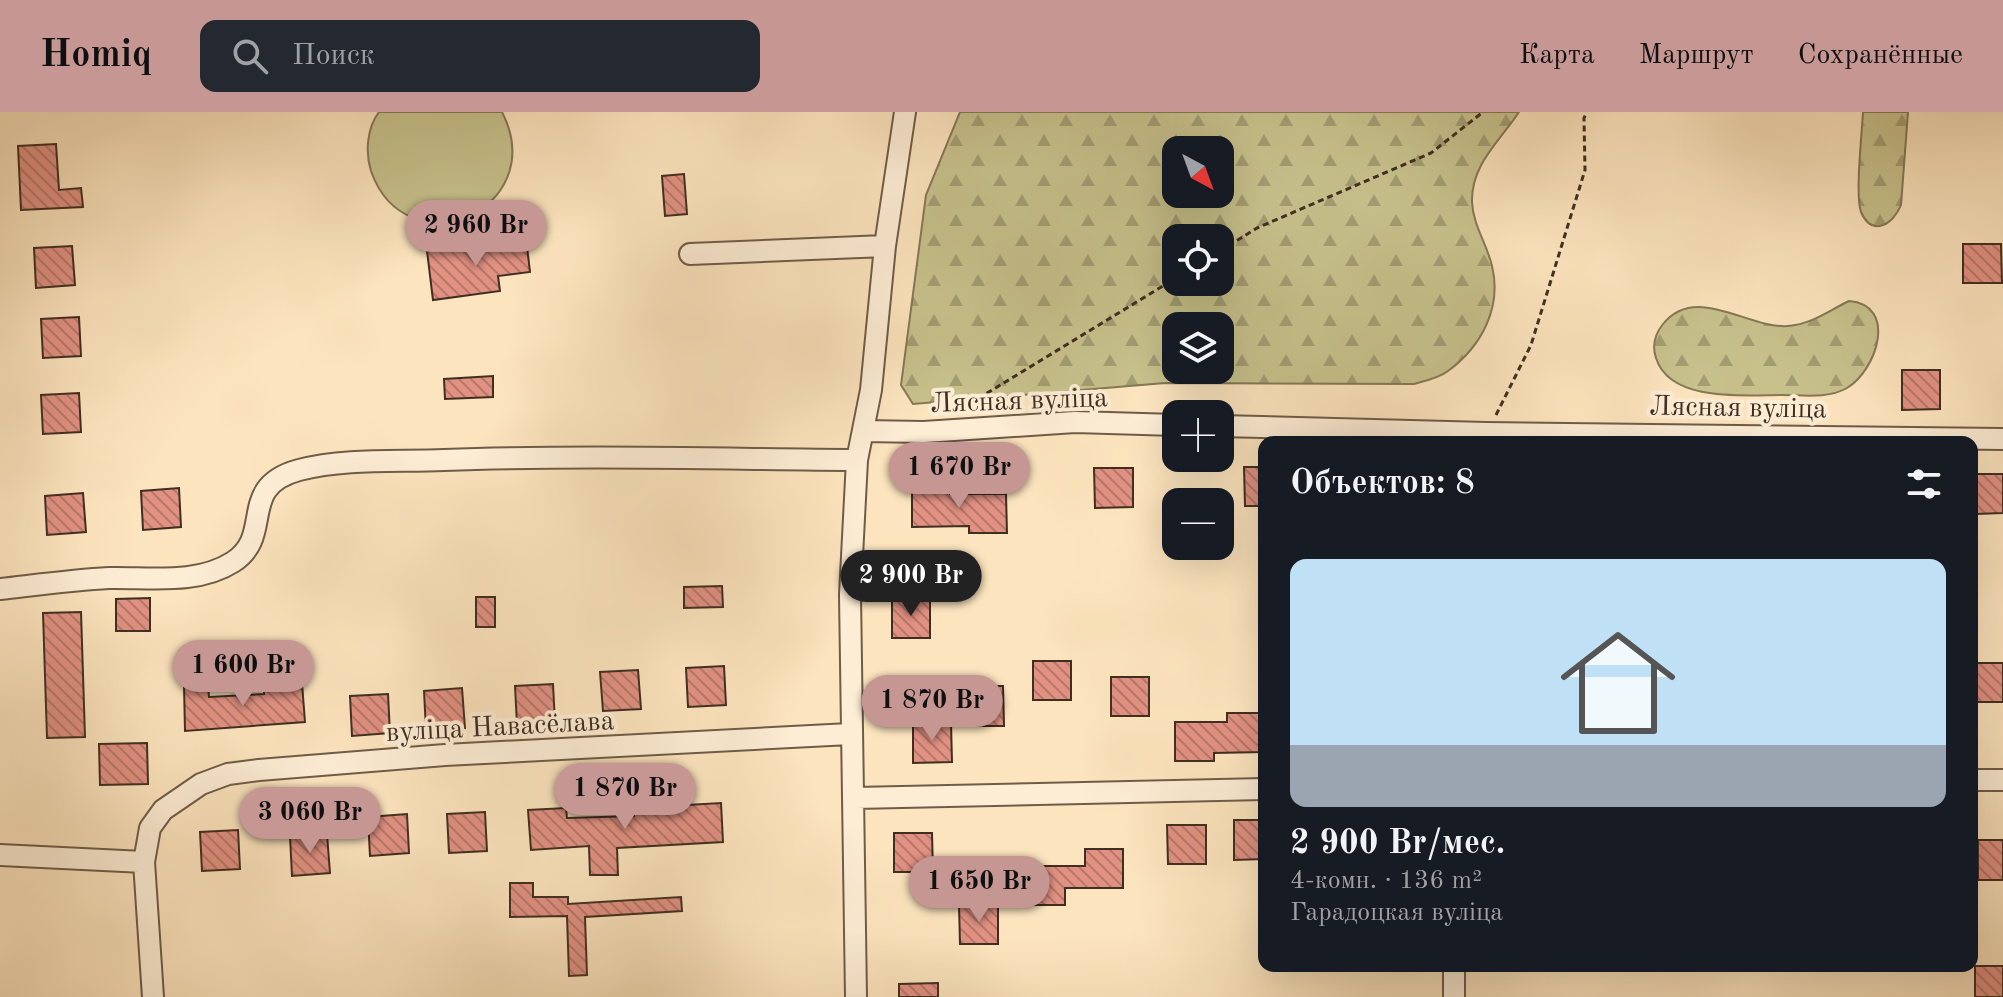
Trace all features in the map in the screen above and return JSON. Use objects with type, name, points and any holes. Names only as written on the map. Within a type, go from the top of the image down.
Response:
[{"type":"street","points":[[856,997],[850,595],[857,460],[871,390],[885,246],[905,112]]},
{"type":"street","points":[[690,254],[885,246]]},
{"type":"street","name":"Лясная вуліца","points":[[864,431],[924,432],[1075,422],[1162,425]]},
{"type":"street","name":"Лясная вуліца","points":[[1234,427],[1476,436]]},
{"type":"street","name":"Лясная вуліца","points":[[1978,439],[2003,439]]},
{"type":"street","points":[[0,589],[107,578],[205,575],[245,552],[256,531],[258,509],[266,489],[284,475],[301,470],[344,464],[540,457],[857,460]]},
{"type":"street","name":"вуліца Навасёлава","points":[[144,862],[150,828],[163,810],[201,784],[228,774],[445,755],[850,734]]},
{"type":"street","points":[[1978,780],[2003,780]]},
{"type":"street","points":[[855,798],[1258,789]]},
{"type":"street","points":[[0,855],[144,862],[153,997]]},
{"type":"street","points":[[1454,972],[1454,997]]},
{"type":"path","points":[[1234,242],[1257,228],[1431,153],[1483,112]]},
{"type":"path","points":[[1476,436],[1531,345],[1585,170],[1584,118],[1587,112]]},
{"type":"path","points":[[950,415],[1162,286]]},
{"type":"green space","points":[[379,112],[502,112],[512,147],[508,177],[492,200],[468,216],[441,222],[413,218],[389,201],[371,171],[368,140]]},
{"type":"green space","points":[[960,112],[1519,112],[1481,164],[1473,188],[1472,202],[1477,227],[1492,266],[1494,296],[1491,311],[1480,338],[1471,350],[1448,371],[1436,377],[1414,384],[1234,383],[1234,312],[1162,312],[1162,383],[913,404],[901,385],[926,195]]},
{"type":"green space","points":[[1863,112],[1908,112],[1901,205],[1888,223],[1876,226],[1866,220],[1859,204]]},
{"type":"green space","points":[[1849,301],[1864,305],[1874,314],[1878,339],[1874,354],[1858,379],[1832,394],[1711,393],[1677,383],[1664,373],[1656,358],[1654,345],[1660,328],[1676,312],[1691,307],[1707,307],[1772,325],[1788,326],[1812,320]]},
{"type":"building","points":[[56,144],[59,190],[81,188],[83,207],[21,210],[18,146]]},
{"type":"building","points":[[684,174],[687,214],[665,216],[662,176]]},
{"type":"building","points":[[526,238],[530,272],[498,276],[500,291],[433,300],[427,251]]},
{"type":"building","points":[[1963,244],[2001,244],[2002,283],[1963,283]]},
{"type":"building","points":[[72,246],[75,285],[36,288],[34,248]]},
{"type":"building","points":[[79,317],[81,356],[43,358],[41,319]]},
{"type":"building","points":[[1902,370],[1940,370],[1940,409],[1902,410]]},
{"type":"building","points":[[493,376],[493,397],[445,399],[444,379]]},
{"type":"building","points":[[79,393],[81,432],[43,434],[41,395]]},
{"type":"building","points":[[1244,467],[1258,467],[1258,506],[1245,506]]},
{"type":"building","points":[[1094,468],[1133,468],[1133,507],[1095,508]]},
{"type":"building","points":[[1978,474],[2003,474],[2003,513],[1978,514]]},
{"type":"building","points":[[912,487],[950,487],[950,494],[1006,494],[1007,533],[969,533],[969,526],[912,527]]},
{"type":"building","points":[[179,488],[181,527],[143,530],[141,491]]},
{"type":"building","points":[[83,493],[86,532],[47,535],[45,496]]},
{"type":"building","points":[[722,586],[723,607],[684,608],[684,587]]},
{"type":"building","points":[[476,597],[495,597],[495,627],[476,627]]},
{"type":"building","points":[[150,598],[150,631],[116,631],[116,599]]},
{"type":"building","points":[[892,599],[930,599],[930,638],[892,638]]},
{"type":"building","points":[[81,612],[85,737],[47,738],[43,613]]},
{"type":"building","points":[[1033,661],[1071,661],[1071,700],[1033,700]]},
{"type":"building","points":[[1978,663],[2003,663],[2003,702],[1978,702]]},
{"type":"building","points":[[724,666],[726,705],[688,707],[686,668]]},
{"type":"building","points":[[638,670],[641,709],[603,711],[600,672]]},
{"type":"building","points":[[1111,677],[1149,677],[1149,716],[1111,716]]},
{"type":"building","points":[[302,683],[305,722],[185,731],[184,685],[208,684],[209,697],[264,694],[264,685]]},
{"type":"building","points":[[553,684],[555,723],[517,725],[515,686]]},
{"type":"building","points":[[965,686],[1003,686],[1004,726],[965,726]]},
{"type":"building","points":[[462,688],[465,728],[426,730],[424,691]]},
{"type":"building","points":[[388,694],[390,733],[352,736],[350,696]]},
{"type":"building","points":[[1227,713],[1258,713],[1258,752],[1214,753],[1214,761],[1175,761],[1175,722],[1227,722]]},
{"type":"building","points":[[913,723],[951,723],[952,762],[913,763]]},
{"type":"building","points":[[147,743],[148,784],[100,785],[99,744]]},
{"type":"building","points":[[337,789],[339,811],[315,813],[313,791]]},
{"type":"building","points":[[721,803],[723,842],[617,848],[618,875],[590,875],[589,846],[531,850],[528,810],[566,808],[567,818],[634,816],[634,808]]},
{"type":"building","points":[[485,812],[487,851],[449,853],[447,814]]},
{"type":"building","points":[[407,814],[409,853],[370,856],[368,817]]},
{"type":"building","points":[[1234,820],[1258,820],[1258,859],[1234,860]]},
{"type":"building","points":[[1167,825],[1206,825],[1206,864],[1168,864]]},
{"type":"building","points":[[238,830],[240,869],[202,871],[200,832]]},
{"type":"building","points":[[894,833],[932,833],[933,872],[894,872]]},
{"type":"building","points":[[327,834],[330,873],[292,876],[290,836]]},
{"type":"building","points":[[1978,840],[2003,840],[2003,880],[1978,880]]},
{"type":"building","points":[[1085,849],[1123,849],[1123,888],[1065,888],[1065,905],[1027,905],[1027,866],[1085,866]]},
{"type":"building","points":[[510,883],[533,883],[533,897],[568,897],[568,904],[681,897],[682,911],[585,917],[587,975],[569,976],[567,916],[510,917]]},
{"type":"building","points":[[998,904],[998,944],[960,944],[959,905]]},
{"type":"building","points":[[1978,966],[2003,966],[2003,997],[1975,997],[1975,972],[1978,972]]},
{"type":"building","points":[[938,983],[938,997],[899,997],[899,984]]}]
